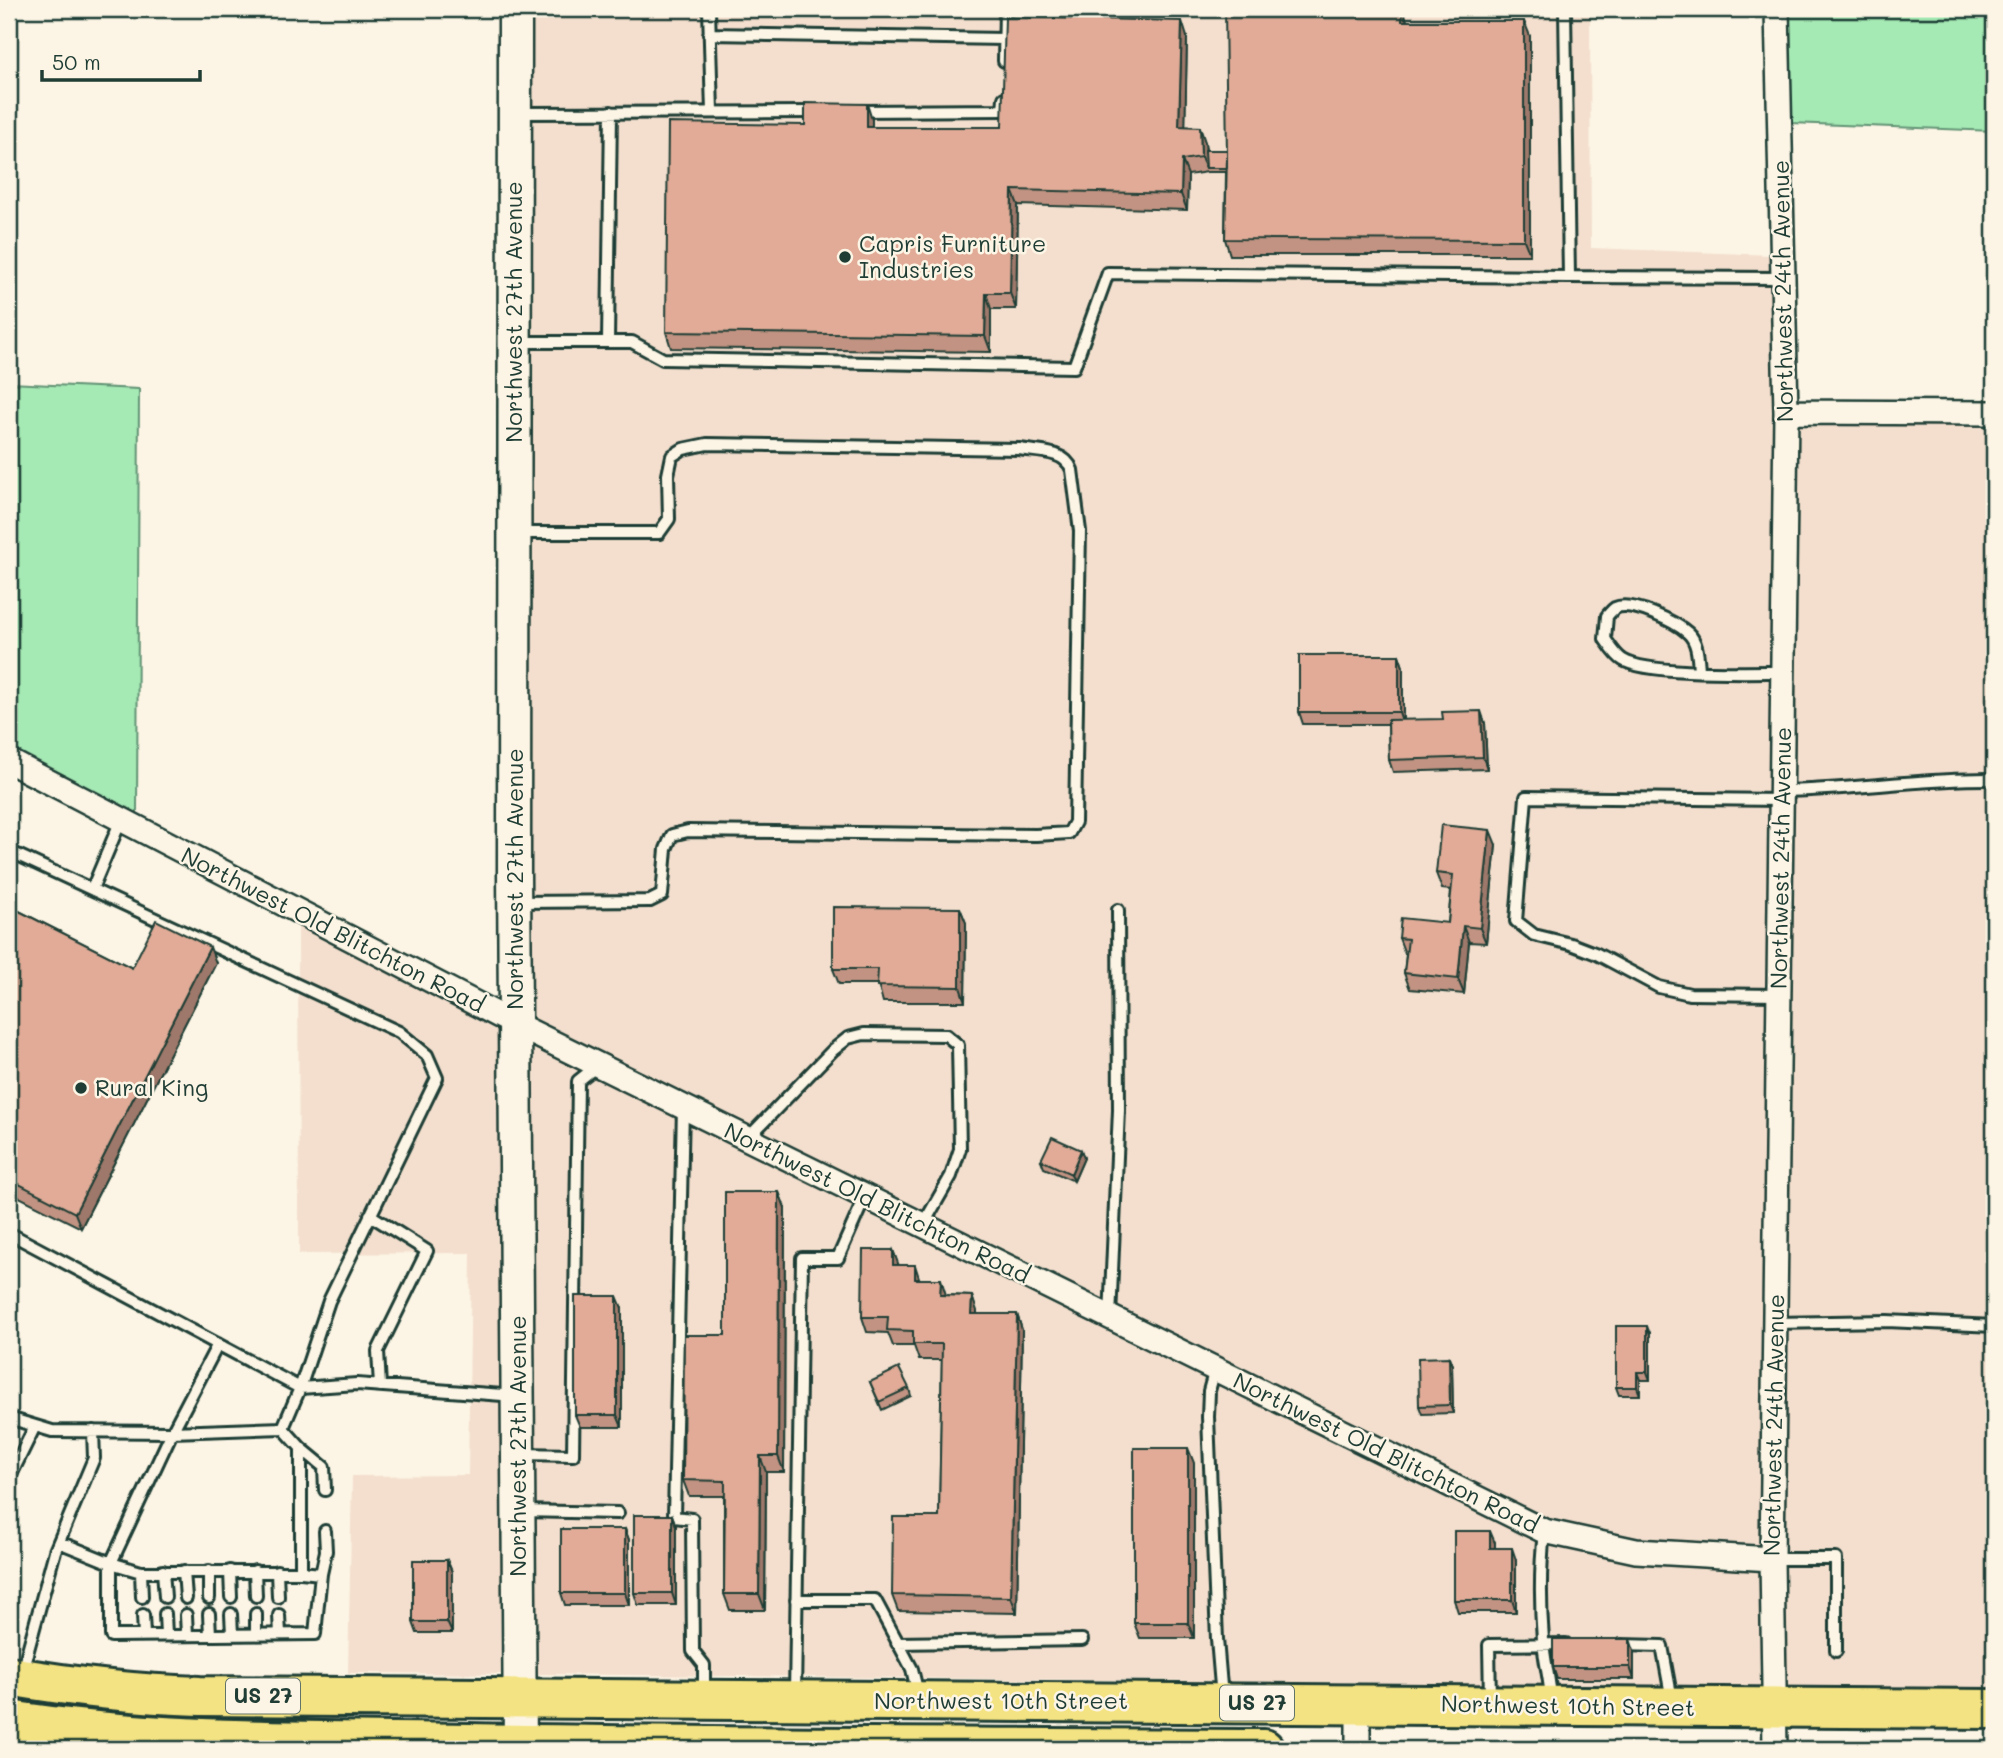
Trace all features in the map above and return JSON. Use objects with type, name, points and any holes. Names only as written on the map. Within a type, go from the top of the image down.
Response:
[{"type":"highway","name":"Northwest 10th Street","points":[[14,1677],[71,1687],[151,1694],[1994,1709]]},
{"type":"highway","points":[[920,1700],[920,1748]]},
{"type":"highway","name":"Northwest 10th Street","points":[[9,1720],[65,1729],[142,1736],[316,1745],[1264,1749]]},
{"type":"street","name":"Northwest 27th Avenue","points":[[515,9],[514,902],[520,1747]]},
{"type":"street","name":"Northwest 24th Avenue","points":[[1775,1749],[1773,1559],[1786,412],[1777,9]]},
{"type":"street","points":[[1786,412],[1994,413]]},
{"type":"street","name":"Northwest Old Blitchton Road","points":[[9,761],[515,1024],[1544,1531],[1636,1551],[1773,1559]]},
{"type":"street","points":[[1358,1704],[1359,1749]]},
{"type":"lane","points":[[709,9],[712,112]]},
{"type":"lane","points":[[851,111],[1003,110],[1005,9]]},
{"type":"lane","points":[[1566,9],[1569,277]]},
{"type":"lane","points":[[709,34],[1004,39]]},
{"type":"lane","points":[[515,113],[823,111]]},
{"type":"lane","points":[[608,342],[611,112]]},
{"type":"lane","points":[[514,342],[632,342],[663,359],[1074,367],[1108,274],[1783,278]]},
{"type":"lane","points":[[514,533],[659,533],[669,519],[668,475],[671,456],[683,449],[707,444],[1019,449],[1057,455],[1069,462],[1072,471],[1080,531],[1075,822],[1069,833],[1036,835],[688,831],[672,835],[666,849],[662,895],[650,901],[514,902]]},
{"type":"lane","points":[[1699,670],[1698,650],[1690,634],[1656,615],[1633,607],[1616,608],[1607,616],[1605,639],[1620,659],[1641,668],[1699,670],[1783,672]]},
{"type":"lane","points":[[1779,995],[1690,994],[1659,986],[1597,954],[1534,935],[1516,921],[1526,797],[1782,795],[1940,778],[1994,779]]},
{"type":"lane","points":[[92,890],[121,820]]},
{"type":"lane","points":[[9,851],[399,1032],[427,1055],[437,1078],[329,1301],[300,1388],[283,1428]]},
{"type":"lane","points":[[1110,1318],[1118,1110],[1118,910]]},
{"type":"lane","points":[[747,1139],[833,1050],[848,1038],[864,1034],[946,1035],[958,1045],[960,1149],[951,1176],[923,1225]]},
{"type":"lane","points":[[518,1454],[573,1455],[578,1081],[598,1065]]},
{"type":"lane","points":[[683,1107],[674,1517],[692,1519],[693,1651],[704,1665],[704,1699]]},
{"type":"lane","points":[[795,1700],[802,1258],[838,1258],[865,1197]]},
{"type":"lane","points":[[370,1216],[427,1251],[378,1351],[380,1386]]},
{"type":"lane","points":[[9,1233],[300,1388],[357,1384],[517,1396]]},
{"type":"lane","points":[[1775,1323],[1887,1321],[1994,1326]]},
{"type":"lane","points":[[218,1344],[172,1432],[111,1563],[111,1636],[315,1634],[326,1551],[326,1531]]},
{"type":"lane","points":[[1215,1369],[1209,1391],[1208,1418],[1222,1703]]},
{"type":"lane","points":[[9,1418],[52,1431],[172,1432],[283,1428]]},
{"type":"lane","points":[[9,1479],[35,1426]]},
{"type":"lane","points":[[283,1428],[324,1467],[325,1490]]},
{"type":"lane","points":[[14,1677],[59,1542],[94,1458],[93,1431]]},
{"type":"lane","points":[[301,1448],[301,1572]]},
{"type":"lane","points":[[518,1511],[618,1513]]},
{"type":"lane","points":[[1544,1531],[1540,1573],[1543,1644],[1550,1674],[1552,1706]]},
{"type":"lane","points":[[59,1542],[141,1572],[278,1571],[321,1574]]},
{"type":"lane","points":[[1773,1559],[1836,1559],[1836,1651]]},
{"type":"lane","points":[[163,1571],[165,1597]]},
{"type":"lane","points":[[184,1571],[186,1598]]},
{"type":"lane","points":[[209,1571],[209,1598]]},
{"type":"lane","points":[[230,1571],[231,1597]]},
{"type":"lane","points":[[255,1571],[256,1596]]},
{"type":"lane","points":[[278,1571],[278,1597]]},
{"type":"lane","points":[[141,1572],[142,1597]]},
{"type":"lane","points":[[796,1600],[875,1600],[912,1669],[920,1700]]},
{"type":"lane","points":[[165,1614],[166,1635]]},
{"type":"lane","points":[[209,1614],[209,1635]]},
{"type":"lane","points":[[231,1614],[232,1634]]},
{"type":"lane","points":[[256,1614],[256,1634]]},
{"type":"lane","points":[[143,1615],[144,1635]]},
{"type":"lane","points":[[186,1615],[187,1635]]},
{"type":"lane","points":[[279,1615],[280,1634]]},
{"type":"lane","points":[[897,1643],[1082,1640]]},
{"type":"lane","points":[[1490,1705],[1489,1645],[1583,1644]]},
{"type":"lane","points":[[1609,1645],[1662,1646],[1673,1707]]},
{"type":"shaded area","points":[[525,9],[1590,9],[1591,248],[1772,255],[1775,412],[1762,1546],[1637,1539],[1547,1519],[526,1016]]},
{"type":"shaded area","points":[[1796,424],[1994,425],[1994,1688],[1785,1687],[1784,1559]]},
{"type":"shaded area","points":[[298,925],[505,1032],[509,1674],[348,1673],[352,1476],[468,1475],[471,1253],[299,1254]]},
{"type":"shaded area","points":[[526,1043],[1539,1543],[1636,1563],[1762,1571],[1763,1687],[530,1674]]},
{"type":"green space","points":[[1788,9],[1994,9],[1994,131],[1791,123]]},
{"type":"green space","points":[[9,383],[139,389],[137,814],[9,748]]},
{"type":"building","points":[[1225,9],[1402,9],[1402,21],[1524,21],[1524,240],[1225,239]]},
{"type":"building","name":"Capris Furniture Industries","points":[[1005,17],[1182,21],[1179,126],[1200,127],[1201,157],[1182,160],[1181,194],[1012,190],[1010,293],[986,293],[985,336],[666,332],[668,123],[805,125],[805,103],[867,104],[867,127],[1002,127]]},
{"type":"building","points":[[1205,150],[1227,150],[1227,168],[1206,168]]},
{"type":"building","points":[[1299,655],[1399,655],[1399,712],[1299,712]]},
{"type":"building","points":[[1481,711],[1483,757],[1389,760],[1388,720],[1443,719],[1442,712]]},
{"type":"building","points":[[1441,825],[1490,830],[1480,928],[1463,926],[1458,979],[1404,973],[1408,939],[1399,938],[1401,918],[1448,923],[1453,875],[1436,873]]},
{"type":"building","name":"Rural King","points":[[9,906],[132,968],[156,920],[210,947],[75,1213],[9,1179]]},
{"type":"building","points":[[833,907],[960,908],[960,987],[877,986],[878,969],[833,969]]},
{"type":"building","points":[[1052,1137],[1081,1150],[1071,1174],[1041,1160]]},
{"type":"building","points":[[725,1192],[779,1192],[778,1456],[760,1456],[759,1594],[724,1594],[725,1481],[683,1480],[684,1335],[725,1335]]},
{"type":"building","points":[[863,1250],[893,1250],[893,1265],[915,1265],[915,1279],[941,1279],[940,1295],[972,1296],[971,1314],[1017,1314],[1011,1597],[892,1595],[893,1517],[939,1517],[942,1344],[913,1344],[913,1331],[887,1330],[888,1317],[862,1317]]},
{"type":"building","points":[[575,1296],[617,1296],[617,1415],[575,1415]]},
{"type":"building","points":[[1616,1326],[1647,1326],[1647,1372],[1637,1372],[1637,1387],[1616,1387]]},
{"type":"building","points":[[1449,1357],[1450,1405],[1419,1406],[1418,1358]]},
{"type":"building","points":[[899,1368],[909,1388],[879,1402],[870,1382]]},
{"type":"building","points":[[1134,1448],[1188,1448],[1188,1623],[1134,1623]]},
{"type":"building","points":[[634,1515],[672,1515],[672,1593],[634,1593]]},
{"type":"building","points":[[561,1529],[625,1529],[625,1593],[561,1593]]},
{"type":"building","points":[[1454,1531],[1490,1531],[1490,1548],[1512,1548],[1512,1600],[1454,1600]]},
{"type":"building","points":[[413,1560],[447,1560],[447,1622],[413,1622]]},
{"type":"building","points":[[1553,1639],[1630,1639],[1630,1667],[1553,1667]]},
{"type":"place","name":"Capris Furniture Industries","points":[[845,257]]},
{"type":"place","name":"Rural King","points":[[81,1088]]}]
